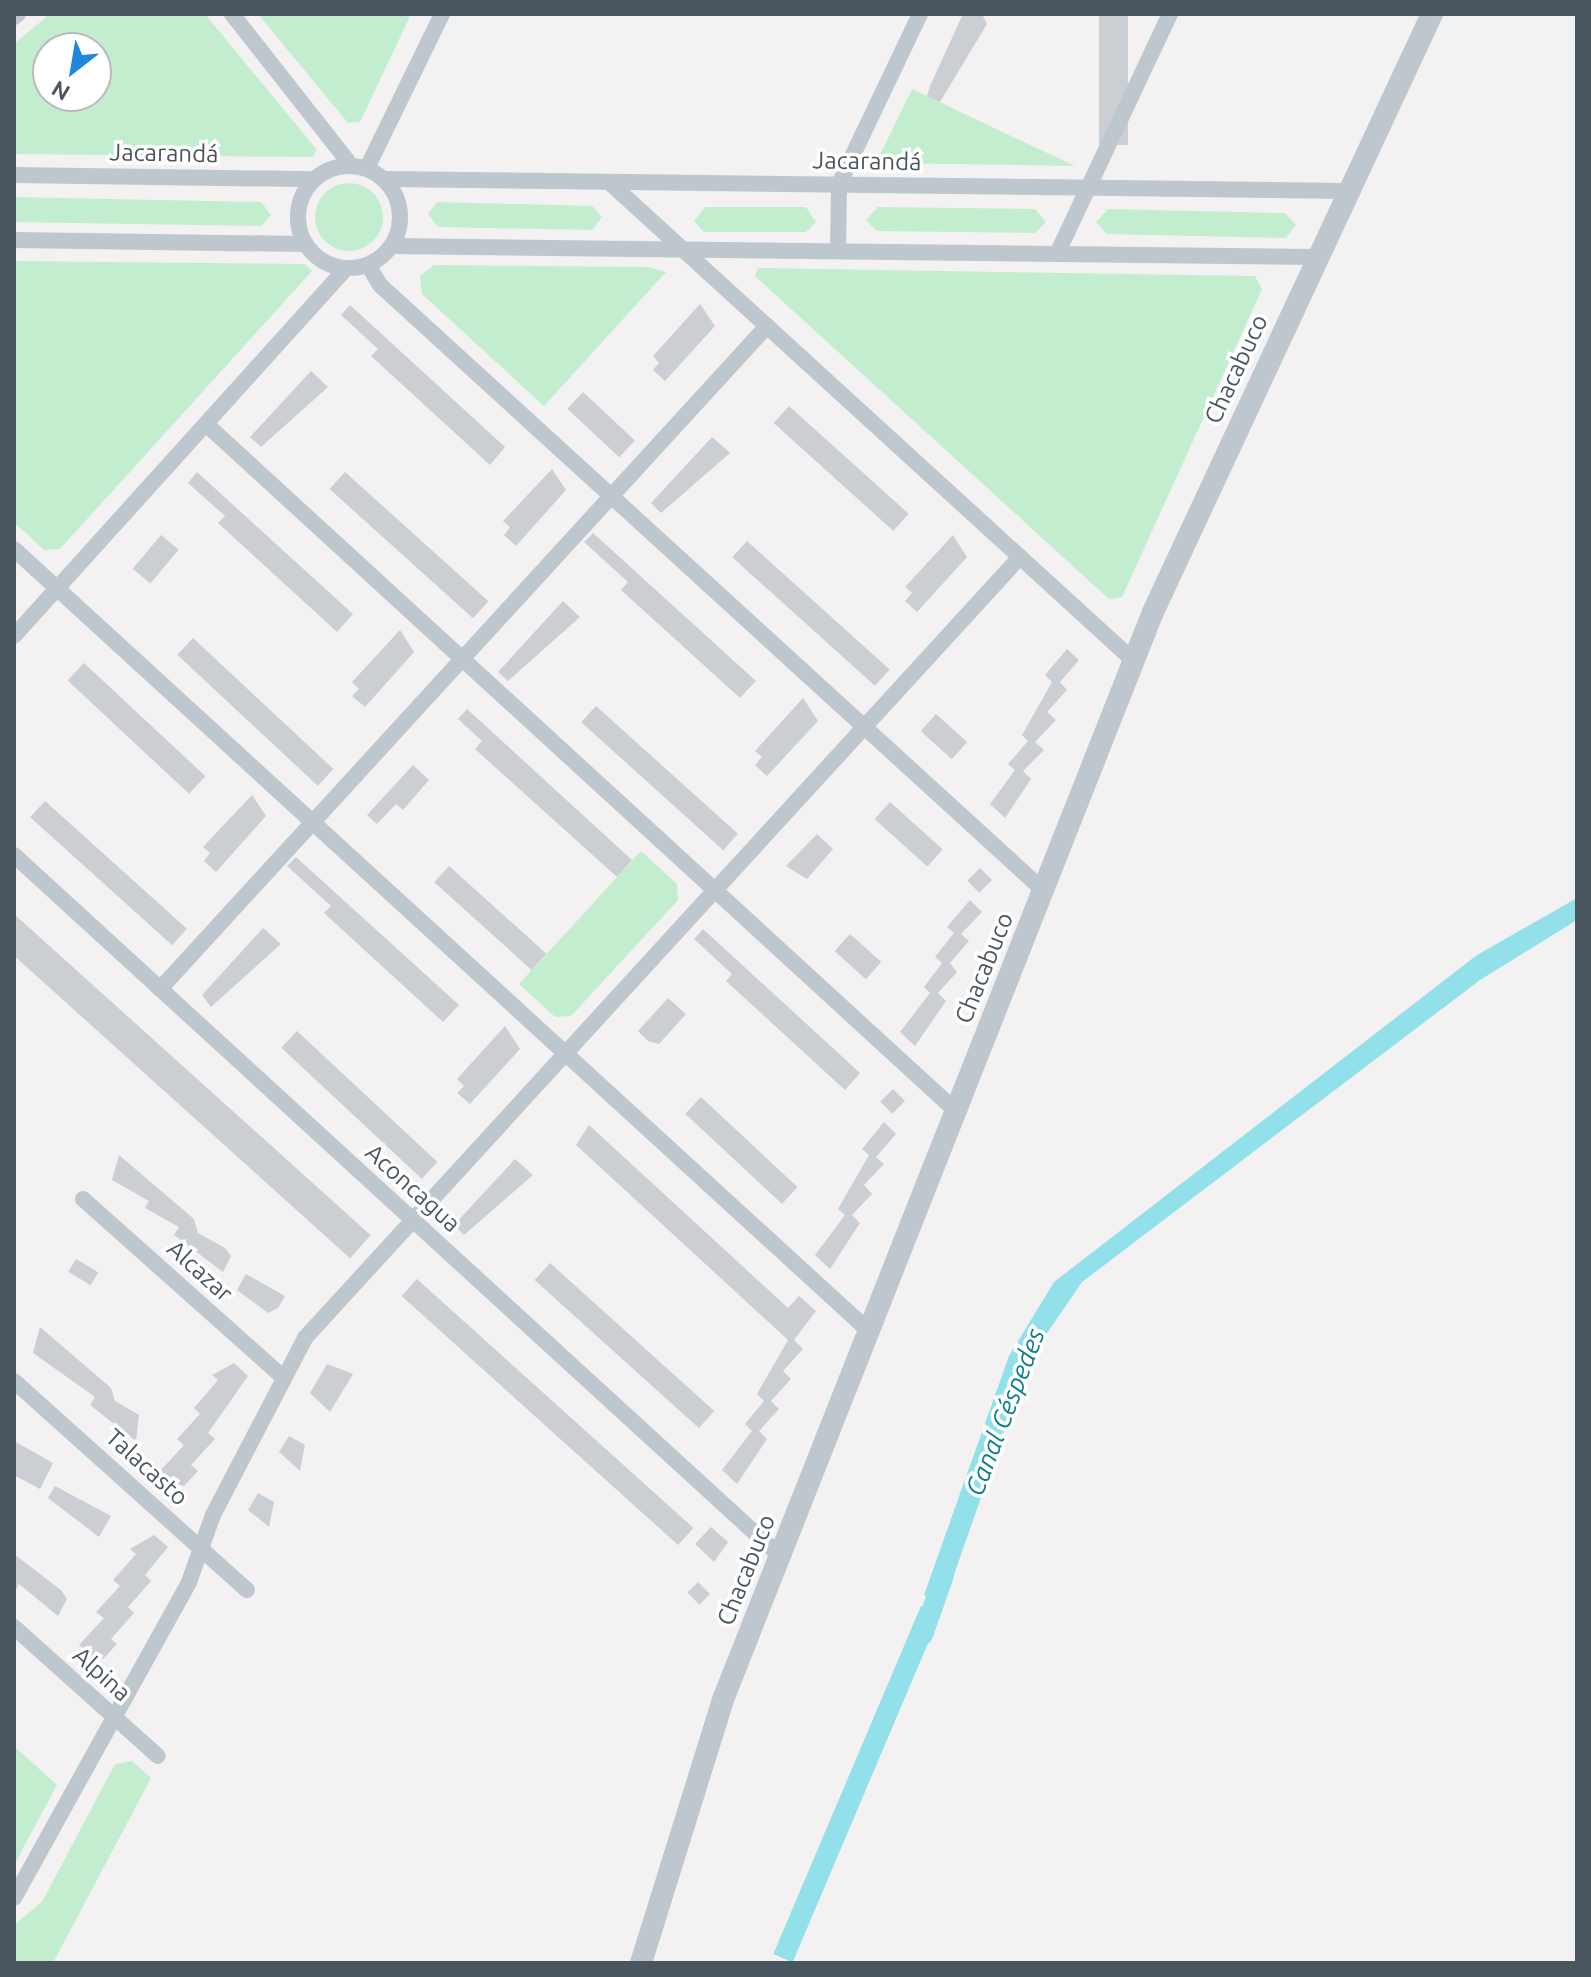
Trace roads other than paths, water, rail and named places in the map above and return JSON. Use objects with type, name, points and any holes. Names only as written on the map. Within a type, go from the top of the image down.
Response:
[{"type":"street","points":[[232,14],[359,166],[385,179],[400,204],[392,246]]},
{"type":"street","points":[[359,166],[442,14]]},
{"type":"street","points":[[838,250],[839,184],[920,14]]},
{"type":"street","points":[[1057,254],[1170,14]]},
{"type":"street","name":"Chacabuco","points":[[641,1963],[724,1697],[1134,661],[1347,191],[1432,14]]},
{"type":"street","name":"Jacarandá","points":[[14,175],[314,179],[359,166]]},
{"type":"street","points":[[306,244],[298,217],[314,179]]},
{"type":"street","name":"Jacarandá","points":[[385,179],[1347,191]]},
{"type":"street","points":[[609,182],[1134,661]]},
{"type":"street","points":[[14,240],[306,244],[346,268],[368,265],[392,246],[1317,257]]},
{"type":"street","points":[[368,265],[380,285],[1043,890]]},
{"type":"street","points":[[14,636],[346,268]]},
{"type":"street","points":[[160,989],[767,326]]},
{"type":"street","points":[[207,425],[956,1111]]},
{"type":"street","points":[[14,549],[869,1331]]},
{"type":"street","points":[[14,1898],[116,1719],[305,1338],[1020,557]]},
{"type":"street","name":"Aconcagua","points":[[14,855],[780,1556]]},
{"type":"street","name":"Alcazar","points":[[83,1199],[284,1378]]},
{"type":"street","name":"Talacasto","points":[[14,1381],[247,1590]]},
{"type":"street","name":"Alpina","points":[[14,1627],[158,1756]]},
{"type":"water","points":[[1577,898],[1577,920],[1480,980],[1082,1282],[1030,1358],[944,1603],[924,1595],[1009,1356],[1054,1282],[1477,955]]},
{"type":"water","points":[[921,1606],[940,1614],[793,1962],[773,1954]]},
{"type":"waterway","name":"Canal Céspedes","points":[[923,1635],[944,1575]]}]
